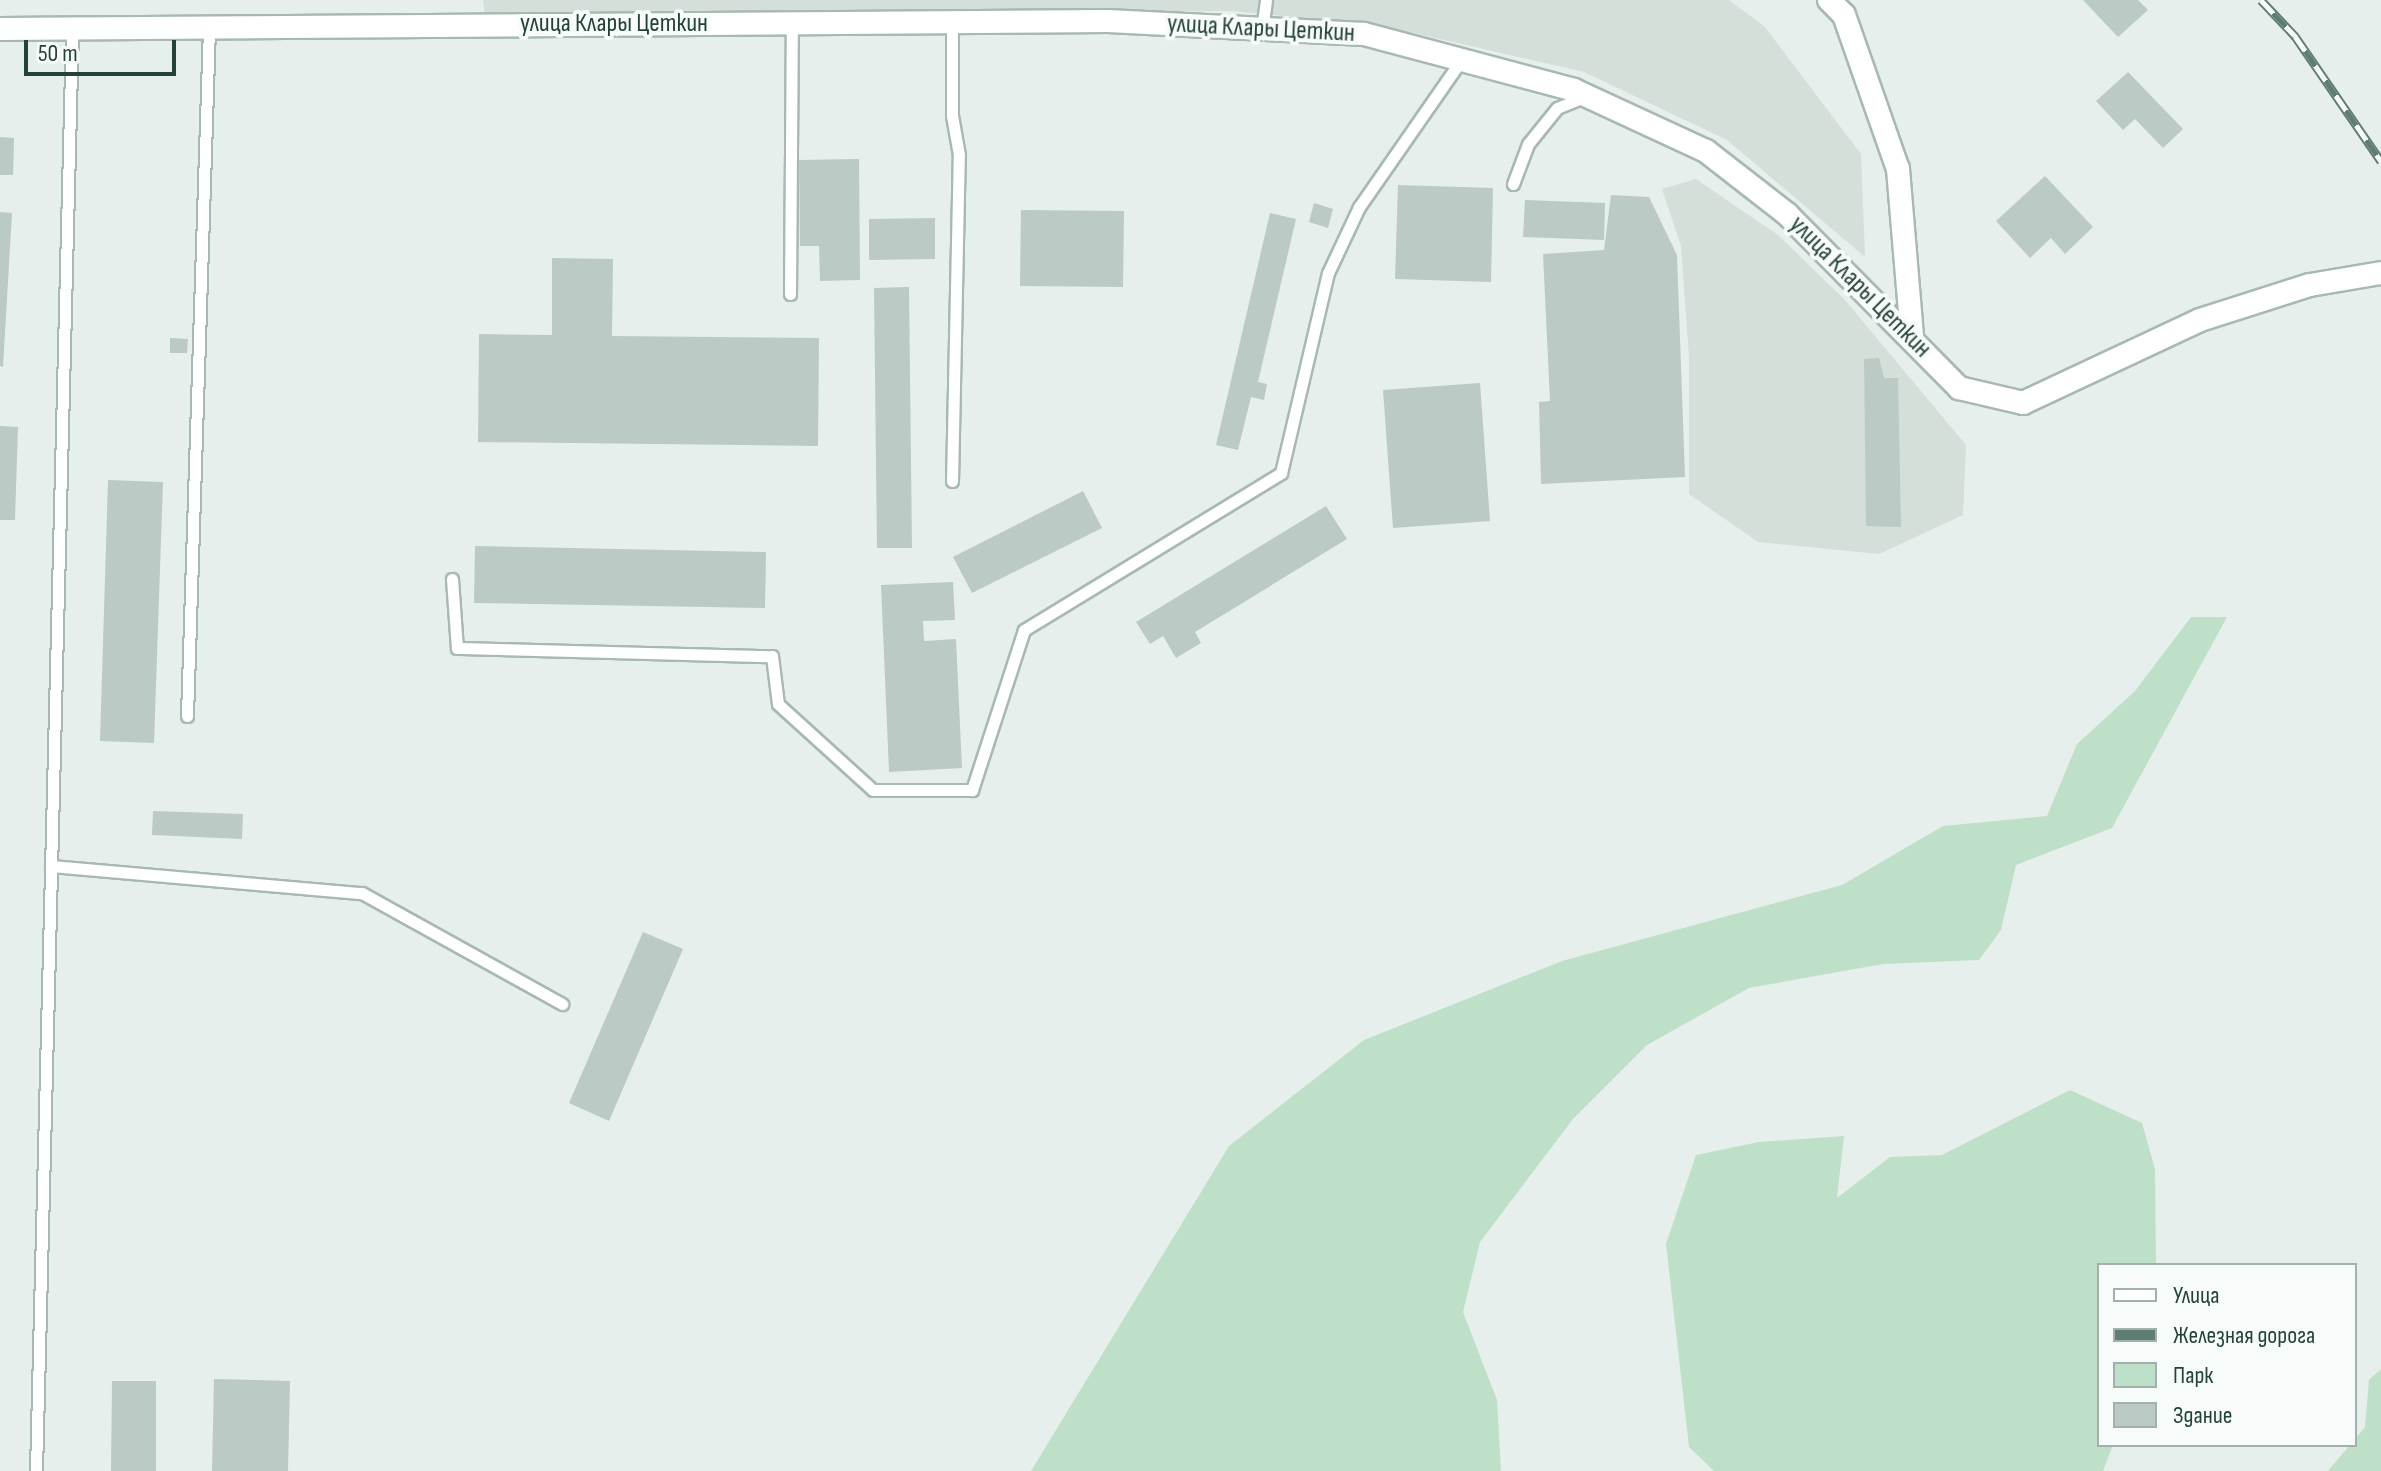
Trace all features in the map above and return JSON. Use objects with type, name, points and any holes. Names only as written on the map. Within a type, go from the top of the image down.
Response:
[{"type":"street","points":[[1829,0],[1844,15],[1898,169],[1912,337]]},
{"type":"street","name":"улица Клары Цеткин","points":[[0,29],[1108,21],[1364,34],[1587,96],[1706,151],[1787,214],[1912,337],[1959,388],[2023,403],[2200,320],[2310,285],[2381,273]]},
{"type":"lane","points":[[1262,29],[1266,0]]},
{"type":"lane","points":[[952,22],[952,116],[959,155],[952,481]]},
{"type":"lane","points":[[790,294],[792,23]]},
{"type":"lane","points":[[187,716],[209,27]]},
{"type":"lane","points":[[36,1471],[72,28]]},
{"type":"lane","points":[[452,579],[457,648],[772,656],[778,704],[873,790],[972,790],[1024,630],[1281,473],[1328,273],[1359,207],[1461,60]]},
{"type":"lane","points":[[1513,184],[1528,144],[1557,108],[1587,96]]},
{"type":"lane","points":[[51,866],[362,893],[562,1004]]},
{"type":"shaded area","points":[[483,0],[1729,0],[1764,26],[1861,154],[1865,257],[1727,140],[1584,72],[1388,27],[1233,11],[485,15]]},
{"type":"shaded area","points":[[1696,179],[1778,235],[1845,300],[1966,445],[1963,515],[1879,554],[1758,542],[1689,494],[1689,356],[1681,246],[1662,189]]},
{"type":"green space","points":[[2191,617],[2227,617],[2112,828],[2016,865],[2001,930],[1979,960],[1883,964],[1749,988],[1647,1045],[1573,1119],[1480,1242],[1463,1312],[1497,1400],[1501,1471],[1031,1471],[1229,1146],[1364,1040],[1562,961],[1842,885],[1943,826],[2047,816],[2077,744],[2135,691]]},
{"type":"green space","points":[[2070,1090],[2142,1123],[2155,1169],[2156,1263],[2097,1263],[2097,1447],[2112,1447],[2103,1471],[1714,1471],[1689,1447],[1666,1244],[1696,1155],[1759,1142],[1844,1136],[1837,1198],[1890,1157],[1942,1155]]},
{"type":"green space","points":[[2381,1369],[2381,1471],[2328,1471],[2348,1447],[2357,1447],[2357,1437],[2365,1427],[2369,1380]]},
{"type":"building","points":[[2083,0],[2138,0],[2148,10],[2118,37]]},
{"type":"building","points":[[2128,72],[2183,129],[2163,148],[2135,119],[2123,130],[2096,101]]},
{"type":"building","points":[[0,137],[14,138],[13,175],[0,175]]},
{"type":"building","points":[[859,159],[860,280],[820,281],[819,246],[800,246],[799,160]]},
{"type":"building","points":[[2045,176],[2093,227],[2065,254],[2051,238],[2030,258],[1996,221]]},
{"type":"building","points":[[1398,185],[1493,188],[1491,282],[1395,279]]},
{"type":"building","points":[[1611,195],[1649,197],[1677,255],[1685,477],[1541,484],[1539,402],[1550,401],[1543,254],[1604,250]]},
{"type":"building","points":[[1525,200],[1605,203],[1604,240],[1523,237]]},
{"type":"building","points":[[1314,203],[1333,209],[1328,228],[1309,222]]},
{"type":"building","points":[[1021,210],[1124,211],[1123,287],[1020,286]]},
{"type":"building","points":[[0,212],[12,213],[3,367],[0,366]]},
{"type":"building","points":[[1270,213],[1296,219],[1258,382],[1267,384],[1264,400],[1251,397],[1238,450],[1216,445]]},
{"type":"building","points":[[935,218],[935,259],[869,260],[869,219]]},
{"type":"building","points":[[552,258],[613,259],[612,336],[819,338],[818,446],[478,442],[479,334],[552,335]]},
{"type":"building","points":[[909,287],[912,548],[877,548],[874,288]]},
{"type":"building","points":[[170,338],[188,339],[187,353],[170,353]]},
{"type":"building","points":[[1879,358],[1884,378],[1898,378],[1901,527],[1866,526],[1864,359]]},
{"type":"building","points":[[1480,383],[1490,521],[1393,528],[1383,390]]},
{"type":"building","points":[[0,426],[18,427],[15,520],[0,520]]},
{"type":"building","points":[[108,480],[163,482],[154,743],[100,741]]},
{"type":"building","points":[[1083,491],[1102,528],[972,593],[953,557]]},
{"type":"building","points":[[1326,506],[1347,539],[1195,632],[1201,643],[1176,658],[1163,636],[1150,644],[1136,622]]},
{"type":"building","points":[[475,546],[766,552],[765,608],[474,603]]},
{"type":"building","points":[[953,582],[955,620],[923,621],[924,641],[956,639],[962,768],[889,772],[881,585]]},
{"type":"building","points":[[153,811],[243,814],[242,839],[152,835]]},
{"type":"building","points":[[643,932],[683,949],[609,1121],[569,1103]]},
{"type":"building","points":[[214,1379],[290,1381],[288,1471],[212,1471]]},
{"type":"building","points":[[112,1381],[156,1381],[156,1471],[111,1471]]},
{"type":"railway","points":[[2261,0],[2295,36],[2381,161]]}]
